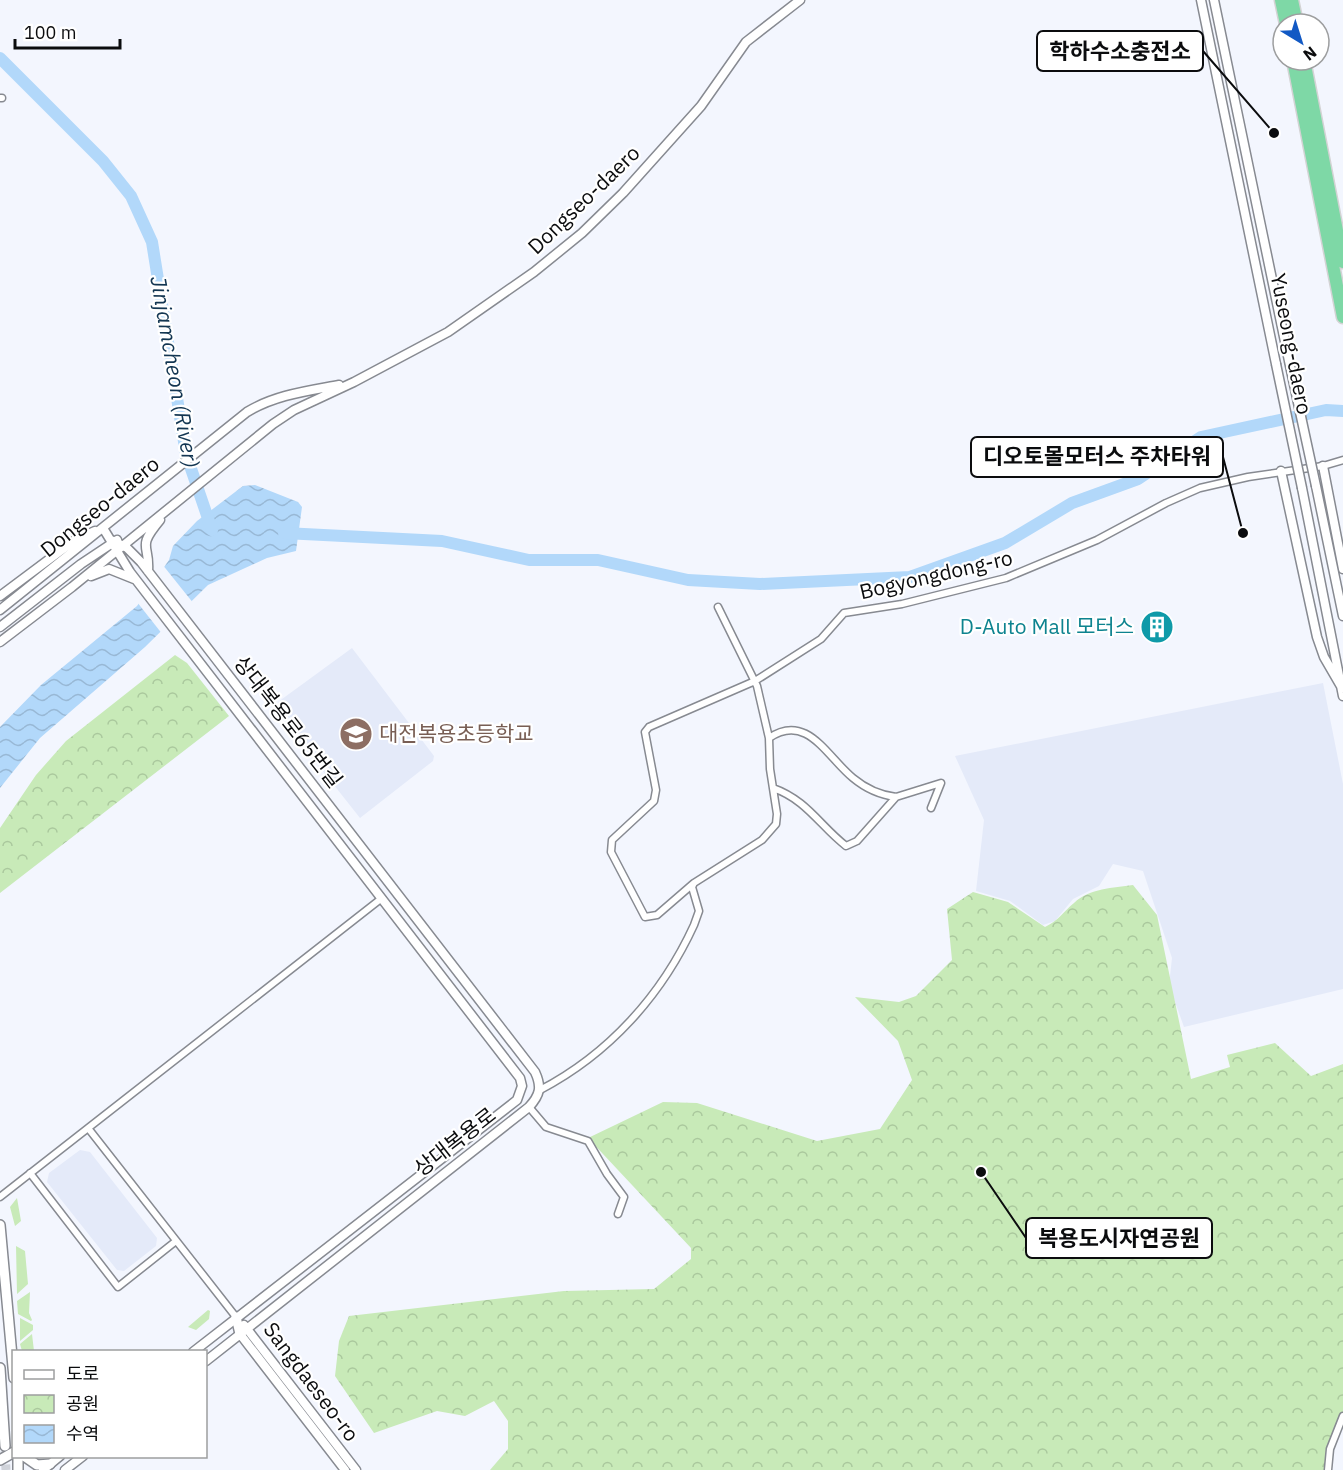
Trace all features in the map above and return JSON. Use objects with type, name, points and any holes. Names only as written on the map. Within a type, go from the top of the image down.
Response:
[{"type":"highway","points":[[1295,72],[1343,317]]},
{"type":"highway","points":[[1306,72],[1343,262]]},
{"type":"main road","points":[[0,1225],[12,1356]]},
{"type":"main road","points":[[236,1317],[244,1331]]},
{"type":"main road","points":[[0,1368],[5,1446]]},
{"type":"main road","points":[[27,1458],[36,1465],[46,1467]]},
{"type":"street","name":"Dongseo-daero","points":[[0,627],[136,534],[294,410],[354,382],[448,332],[489,305],[582,232],[622,193],[701,106],[746,42],[800,0]]},
{"type":"street","name":"Yuseong-daero","points":[[1201,0],[1342,692]]},
{"type":"street","name":"Yuseong-daero","points":[[1214,0],[1343,616]]},
{"type":"street","name":"Dongseo-daero","points":[[0,610],[247,412],[263,402],[284,395],[354,382]]},
{"type":"street","name":"Bogyongdong-ro","points":[[694,883],[657,915],[645,917],[611,852],[612,840],[654,801],[656,790],[645,732],[662,720],[755,681],[821,639],[844,613],[902,604],[1006,578],[1097,540],[1166,503],[1200,488],[1281,471],[1323,466],[1343,459]]},
{"type":"street","points":[[1323,466],[1343,569]]},
{"type":"street","points":[[1281,471],[1317,637],[1324,657],[1342,692]]},
{"type":"street","points":[[148,571],[144,553],[146,538],[168,509]]},
{"type":"street","points":[[0,596],[75,540],[104,528],[118,545],[72,587],[0,642]]},
{"type":"street","name":"상대복용로65번길","points":[[118,545],[141,562],[194,630],[535,1071],[540,1089]]},
{"type":"street","name":"상대복용로65번길","points":[[118,545],[132,577],[182,638],[394,914]]},
{"type":"street","points":[[72,587],[104,570],[113,570],[132,577]]},
{"type":"street","points":[[540,1089],[601,1050],[642,1010],[694,925],[699,911],[692,886],[694,883],[753,847],[771,831],[777,814],[769,738],[755,681],[718,607]]},
{"type":"street","points":[[769,738],[780,731],[790,729],[801,732],[815,739],[853,778],[870,789],[896,797]]},
{"type":"street","points":[[773,788],[790,796],[816,815],[846,846],[857,841],[896,797],[941,783],[931,808]]},
{"type":"street","points":[[0,1197],[382,898]]},
{"type":"street","name":"상대복용로","points":[[195,1350],[508,1107],[520,1093],[520,1078],[394,914]]},
{"type":"street","name":"상대복용로","points":[[207,1360],[529,1107],[540,1089]]},
{"type":"street","points":[[529,1107],[546,1127],[588,1141],[607,1174],[622,1192],[624,1197],[618,1214]]},
{"type":"street","points":[[88,1128],[236,1317]]},
{"type":"street","points":[[30,1173],[118,1287],[176,1241]]},
{"type":"street","name":"Sangdaeseo-ro","points":[[244,1331],[345,1470]]},
{"type":"street","name":"Sangdaeseo-ro","points":[[244,1331],[356,1470]]},
{"type":"street","points":[[1328,1470],[1330,1449],[1343,1416]]},
{"type":"street","points":[[65,1470],[80,1458]]},
{"type":"shaded area","name":"대전복용초등학교","points":[[352,648],[434,756],[433,761],[360,818],[277,713],[278,702]]},
{"type":"shaded area","points":[[1323,683],[1343,784],[1343,989],[1184,1027],[1169,985],[1172,958],[1143,871],[1113,864],[1099,886],[1073,899],[1055,921],[1043,925],[1010,901],[976,891],[984,820],[955,756]]},
{"type":"shaded area","points":[[80,1150],[90,1152],[157,1238],[156,1246],[124,1271],[117,1270],[47,1182],[49,1173]]},
{"type":"green space","points":[[175,655],[187,663],[229,716],[0,893],[0,828],[36,775],[66,741]]},
{"type":"green space","points":[[1133,885],[1157,915],[1191,1079],[1230,1067],[1227,1055],[1275,1043],[1311,1076],[1343,1064],[1343,1425],[1333,1449],[1331,1470],[490,1470],[508,1449],[508,1421],[494,1401],[465,1416],[437,1411],[374,1433],[335,1376],[339,1341],[349,1316],[564,1291],[654,1289],[691,1259],[691,1248],[588,1138],[663,1102],[697,1103],[817,1141],[880,1129],[912,1080],[898,1041],[855,997],[899,1002],[916,996],[952,960],[947,909],[973,892],[1008,902],[1045,927],[1087,894]]},
{"type":"green space","points":[[17,1198],[21,1221],[15,1226],[10,1207]]},
{"type":"green space","points":[[16,1246],[25,1251],[28,1284],[17,1294]]},
{"type":"green space","points":[[30,1292],[31,1321],[18,1314],[17,1301]]},
{"type":"green space","points":[[208,1310],[210,1311],[209,1319],[196,1330],[188,1327]]},
{"type":"green space","points":[[20,1318],[33,1325],[33,1330],[20,1341]]},
{"type":"green space","points":[[32,1334],[34,1350],[22,1350],[20,1344]]},
{"type":"water","points":[[255,485],[298,502],[302,507],[296,551],[267,558],[208,585],[145,647],[40,738],[0,788],[0,727],[41,685],[137,606],[169,560],[173,546],[197,521],[243,486]]},
{"type":"pier","points":[[162,564],[194,604],[163,635],[137,602]]},
{"type":"waterway","name":"Jinjamcheon (River)","points":[[0,58],[103,161],[131,196],[152,242],[186,454],[212,530]]},
{"type":"waterway","points":[[284,533],[442,541],[529,560],[598,560],[688,580],[760,584],[910,577],[1005,543],[1072,503],[1138,479],[1201,437],[1326,410],[1343,411]]},
{"type":"tunnel","points":[[5,1451],[6,1470]]},
{"type":"place","name":"학하수소충전소","points":[[1274,133]]},
{"type":"place","name":"디오토몰모터스 주차타워","points":[[1243,533]]},
{"type":"place","name":"D-Auto Mall 모터스","points":[[1157,627]]},
{"type":"place","name":"대전복용초등학교","points":[[356,734]]},
{"type":"place","name":"복용도시자연공원","points":[[981,1172]]}]
